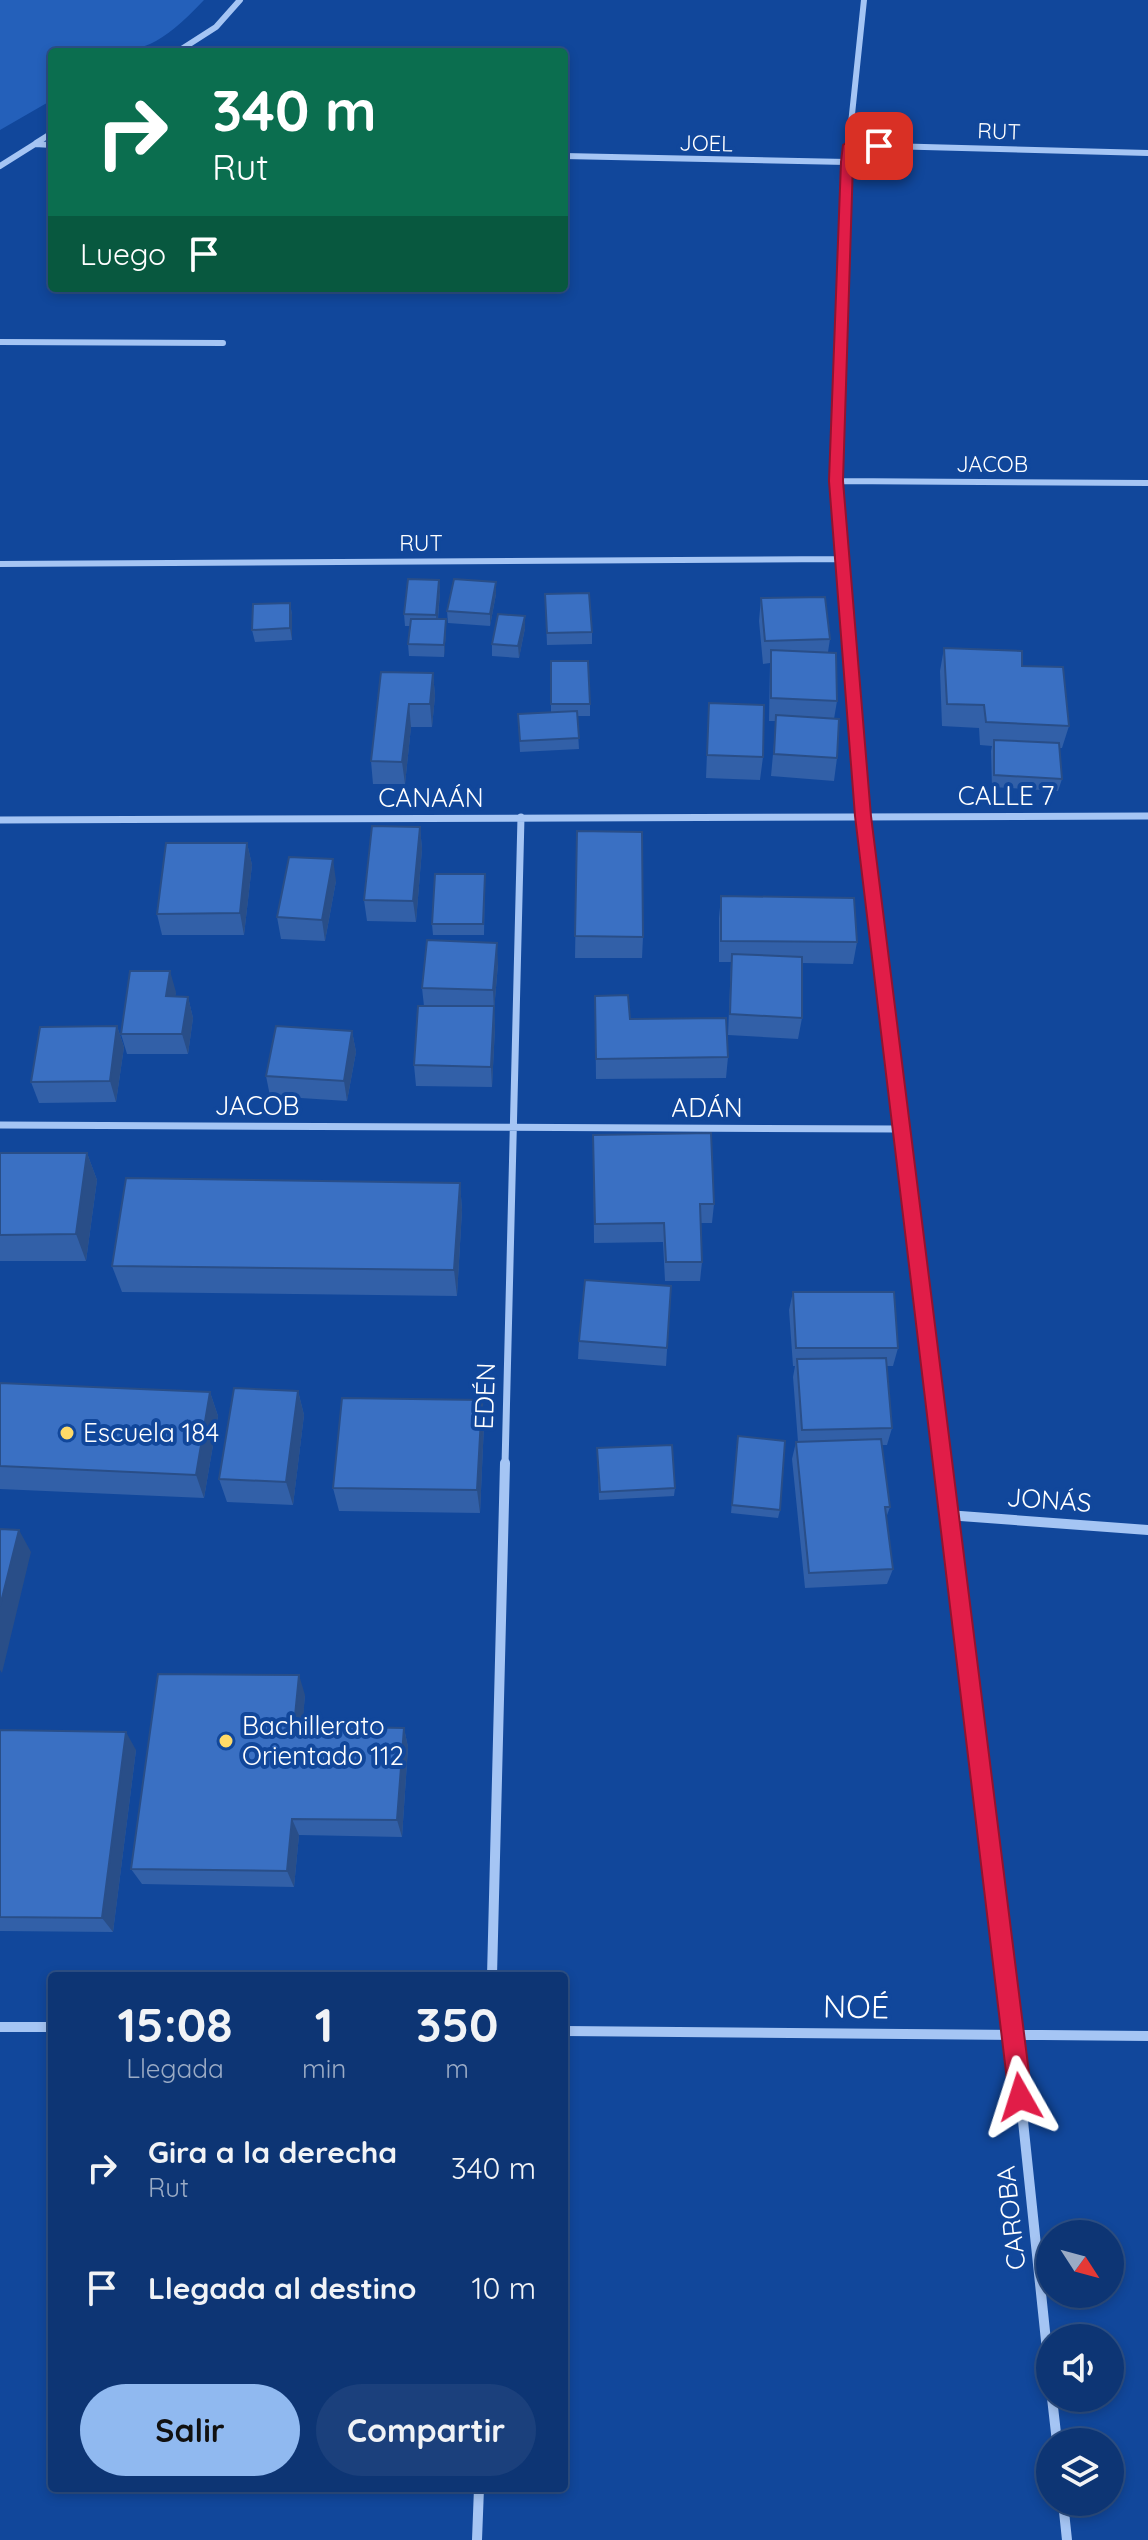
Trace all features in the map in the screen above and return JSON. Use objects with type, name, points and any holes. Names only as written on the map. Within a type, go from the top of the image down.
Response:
[{"type":"street","points":[[183,48],[216,27],[240,0]]},
{"type":"street","name":"CAROBA","points":[[864,0],[847,162],[836,481],[842,559],[863,816],[947,1515],[1014,2035],[1044,2324]]},
{"type":"street","points":[[0,166],[48,136]]},
{"type":"street","points":[[35,144],[48,145]]},
{"type":"street","name":"RUT","points":[[849,145],[1148,153]]},
{"type":"street","name":"JOEL","points":[[568,156],[847,162]]},
{"type":"street","points":[[0,342],[223,343]]},
{"type":"street","name":"JACOB","points":[[836,481],[1148,483]]},
{"type":"street","name":"RUT","points":[[0,564],[842,559]]},
{"type":"street","name":"CALLE 7","points":[[863,816],[1148,816]]},
{"type":"street","name":"CANAÁN","points":[[0,820],[863,816]]},
{"type":"street","name":"EDÉN","points":[[492,1972],[521,817]]},
{"type":"street","name":"JACOB","points":[[0,1125],[514,1127]]},
{"type":"street","name":"ADÁN","points":[[514,1127],[900,1129]]},
{"type":"street","name":"JONÁS","points":[[947,1515],[1148,1530]]},
{"type":"street","points":[[0,2027],[48,2027]]},
{"type":"street","name":"NOÉ","points":[[568,2031],[1148,2036]]},
{"type":"street","points":[[477,2540],[479,2492]]},
{"type":"street","points":[[1064,2516],[1067,2540]]},
{"type":"shaded area","points":[[0,0],[204,0],[167,34],[138,48],[48,48],[48,102],[0,130]]},
{"type":"building","points":[[408,579],[439,580],[436,615],[404,614]]},
{"type":"building","points":[[454,579],[496,582],[490,614],[447,611]]},
{"type":"building","points":[[589,593],[592,632],[547,633],[545,594]]},
{"type":"building","points":[[825,597],[830,639],[765,641],[761,598]]},
{"type":"building","points":[[290,603],[290,628],[252,630],[253,604]]},
{"type":"building","points":[[498,614],[525,616],[518,646],[492,644]]},
{"type":"building","points":[[411,619],[446,619],[444,645],[408,644]]},
{"type":"building","points":[[944,648],[1022,651],[1022,666],[1063,667],[1069,726],[986,722],[984,705],[947,704]]},
{"type":"building","points":[[771,650],[836,653],[837,701],[771,698]]},
{"type":"building","points":[[551,661],[588,661],[590,704],[551,704]]},
{"type":"building","points":[[381,672],[433,673],[430,704],[409,704],[402,762],[371,761]]},
{"type":"building","points":[[709,703],[764,705],[763,757],[707,755]]},
{"type":"building","points":[[577,711],[579,738],[520,741],[518,714]]},
{"type":"building","points":[[776,715],[839,719],[837,758],[774,754]]},
{"type":"building","points":[[994,740],[1059,743],[1062,779],[994,775]]},
{"type":"building","points":[[372,826],[420,827],[413,901],[364,900]]},
{"type":"building","points":[[577,831],[642,832],[643,937],[575,936]]},
{"type":"building","points":[[166,843],[247,843],[240,913],[157,914]]},
{"type":"building","points":[[289,857],[333,859],[322,920],[277,917]]},
{"type":"building","points":[[435,874],[485,874],[483,924],[432,924]]},
{"type":"building","points":[[721,896],[854,898],[857,942],[721,941]]},
{"type":"building","points":[[427,940],[497,943],[493,990],[422,988]]},
{"type":"building","points":[[732,954],[802,957],[802,1018],[730,1014]]},
{"type":"building","points":[[130,971],[170,971],[166,996],[188,997],[182,1034],[121,1034]]},
{"type":"building","points":[[628,995],[630,1019],[726,1018],[728,1057],[596,1059],[595,996]]},
{"type":"building","points":[[418,1006],[494,1006],[491,1067],[414,1065]]},
{"type":"building","points":[[117,1026],[110,1081],[31,1082],[40,1027]]},
{"type":"building","points":[[276,1026],[352,1031],[344,1081],[266,1076]]},
{"type":"building","points":[[711,1133],[714,1204],[700,1204],[702,1262],[666,1262],[664,1223],[595,1224],[593,1135]]},
{"type":"building","points":[[0,1153],[87,1153],[76,1234],[0,1235]]},
{"type":"building","points":[[126,1178],[460,1183],[454,1270],[112,1266]]},
{"type":"building","points":[[585,1280],[671,1286],[667,1348],[579,1341]]},
{"type":"building","points":[[793,1292],[894,1292],[898,1348],[796,1348]]},
{"type":"building","points":[[886,1358],[892,1428],[802,1430],[797,1359]]},
{"type":"building","points":[[0,1383],[210,1392],[196,1475],[0,1466]]},
{"type":"building","points":[[234,1388],[298,1391],[286,1482],[219,1479]]},
{"type":"building","points":[[342,1398],[482,1400],[477,1490],[333,1488]]},
{"type":"building","points":[[738,1436],[785,1441],[780,1510],[732,1505]]},
{"type":"building","points":[[881,1439],[890,1507],[885,1507],[893,1569],[809,1573],[796,1442]]},
{"type":"building","points":[[672,1445],[675,1488],[600,1492],[597,1448]]},
{"type":"building","points":[[0,1529],[19,1530],[0,1606]]},
{"type":"building","points":[[158,1674],[299,1675],[294,1726],[404,1728],[397,1820],[292,1819],[287,1871],[131,1869]]},
{"type":"building","points":[[0,1730],[126,1732],[102,1918],[0,1917]]},
{"type":"place","name":"Escuela 184","points":[[67,1433]]},
{"type":"place","name":"Bachillerato Orientado 112","points":[[226,1741]]},
{"type":"route","points":[[879,146],[849,145],[836,481],[863,816],[1020,2097]]}]
